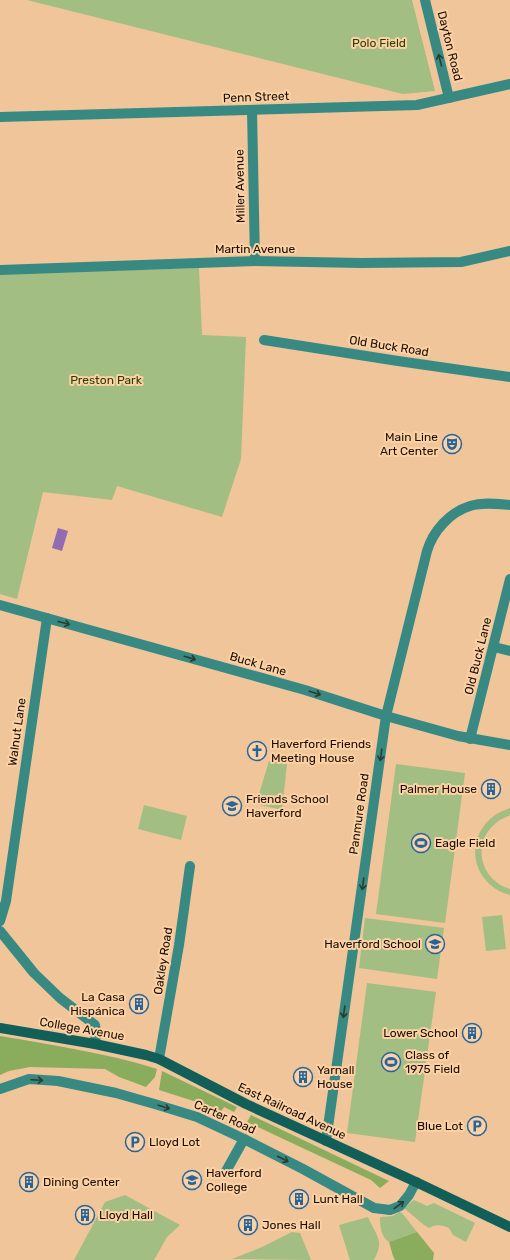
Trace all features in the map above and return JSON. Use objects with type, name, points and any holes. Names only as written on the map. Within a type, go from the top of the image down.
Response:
[{"type":"street","name":"Dayton Road","points":[[426,0],[449,98]]},
{"type":"street","name":"Penn Street","points":[[0,117],[417,105],[510,84]]},
{"type":"street","name":"Miller Avenue","points":[[252,110],[255,261]]},
{"type":"street","name":"Martin Avenue","points":[[0,270],[255,261],[360,263],[461,262],[510,251]]},
{"type":"street","name":"Old Buck Road","points":[[264,340],[510,376]]},
{"type":"street","name":"Panmure Road","points":[[326,1141],[386,716],[426,551],[434,534],[457,512],[470,506],[489,503],[510,504]]},
{"type":"street","name":"Old Buck Lane","points":[[470,739],[494,648],[510,579]]},
{"type":"street","name":"Buck Lane","points":[[0,605],[305,690],[386,716],[470,739],[479,739],[510,745]]},
{"type":"street","name":"Walnut Lane","points":[[0,921],[6,901],[47,618]]},
{"type":"street","points":[[494,648],[510,651]]},
{"type":"street","name":"Oakley Road","points":[[159,1060],[179,945],[190,866]]},
{"type":"street","points":[[0,931],[34,972],[60,998],[95,1025],[95,1044]]},
{"type":"street","name":"College Avenue","points":[[0,1028],[95,1044],[146,1055],[159,1060]]},
{"type":"street","name":"East Railroad Avenue","points":[[159,1060],[235,1098],[510,1227]]},
{"type":"street","name":"Carter Road","points":[[0,1089],[28,1079],[58,1081],[116,1093],[197,1117],[303,1169],[374,1208],[390,1210],[400,1206],[409,1195],[416,1182]]},
{"type":"street","points":[[225,1173],[244,1139]]},
{"type":"green space","name":"Polo Field","points":[[27,0],[412,0],[435,91],[403,94]]},
{"type":"green space","name":"Preston Park","points":[[199,268],[202,335],[246,337],[241,459],[222,517],[117,486],[112,500],[43,492],[17,599],[0,594],[0,274]]},
{"type":"green space","points":[[269,761],[287,764],[282,810],[256,804]]},
{"type":"green space","name":"Eagle Field","points":[[396,764],[465,773],[445,923],[376,914]]},
{"type":"green space","points":[[144,805],[187,816],[181,840],[138,829]]},
{"type":"green space","points":[[510,808],[510,815],[498,822],[488,831],[483,840],[482,860],[492,878],[510,889],[510,895],[498,890],[489,883],[477,864],[475,853],[481,830],[494,816]]},
{"type":"green space","points":[[502,915],[506,949],[486,951],[482,917]]},
{"type":"green space","points":[[365,918],[444,928],[437,979],[359,968]]},
{"type":"green space","name":"Class of 1975 Field","points":[[367,983],[436,992],[415,1142],[347,1133]]},
{"type":"green space","points":[[0,1036],[99,1054],[157,1069],[155,1077],[146,1087],[119,1077],[105,1069],[30,1067],[9,1071],[0,1075]]},
{"type":"green space","points":[[162,1071],[237,1107],[234,1112],[224,1107],[220,1113],[203,1104],[159,1090]]},
{"type":"green space","points":[[251,1115],[389,1181],[380,1188],[371,1180],[247,1122]]},
{"type":"green space","points":[[125,1195],[180,1225],[167,1237],[154,1260],[74,1260],[105,1202]]},
{"type":"green space","points":[[414,1200],[427,1206],[434,1203],[475,1223],[466,1242],[453,1235],[449,1228],[439,1225],[429,1228],[424,1225],[404,1208]]},
{"type":"green space","points":[[399,1212],[402,1213],[417,1232],[389,1242],[384,1237],[380,1217],[393,1216]]},
{"type":"green space","points":[[368,1217],[378,1238],[379,1248],[377,1253],[374,1260],[350,1260],[339,1225]]},
{"type":"green space","points":[[292,1232],[300,1233],[311,1260],[232,1259],[262,1247]]},
{"type":"green space","points":[[417,1232],[434,1253],[433,1260],[395,1260],[389,1242]]},
{"type":"shaded area","points":[[58,528],[68,531],[62,551],[52,548]]},
{"type":"place","name":"Main Line Art Center","points":[[452,444]]},
{"type":"place","name":"Haverford Friends Meeting House","points":[[257,751]]},
{"type":"place","name":"Palmer House","points":[[491,789]]},
{"type":"place","name":"Friends School Haverford","points":[[232,806]]},
{"type":"place","name":"Eagle Field","points":[[421,843]]},
{"type":"place","name":"Haverford School","points":[[435,944]]},
{"type":"place","name":"La Casa Hispánica","points":[[139,1004]]},
{"type":"place","name":"Lower School","points":[[472,1033]]},
{"type":"place","name":"Class of 1975 Field","points":[[391,1062]]},
{"type":"place","name":"Yarnall House","points":[[303,1077]]},
{"type":"place","name":"Blue Lot","points":[[477,1126]]},
{"type":"place","name":"Lloyd Lot","points":[[135,1142]]},
{"type":"place","name":"Haverford College","points":[[192,1180]]},
{"type":"place","name":"Dining Center","points":[[29,1182]]},
{"type":"place","name":"Lunt Hall","points":[[299,1199]]},
{"type":"place","name":"Lloyd Hall","points":[[85,1215]]},
{"type":"place","name":"Jones Hall","points":[[248,1225]]}]
